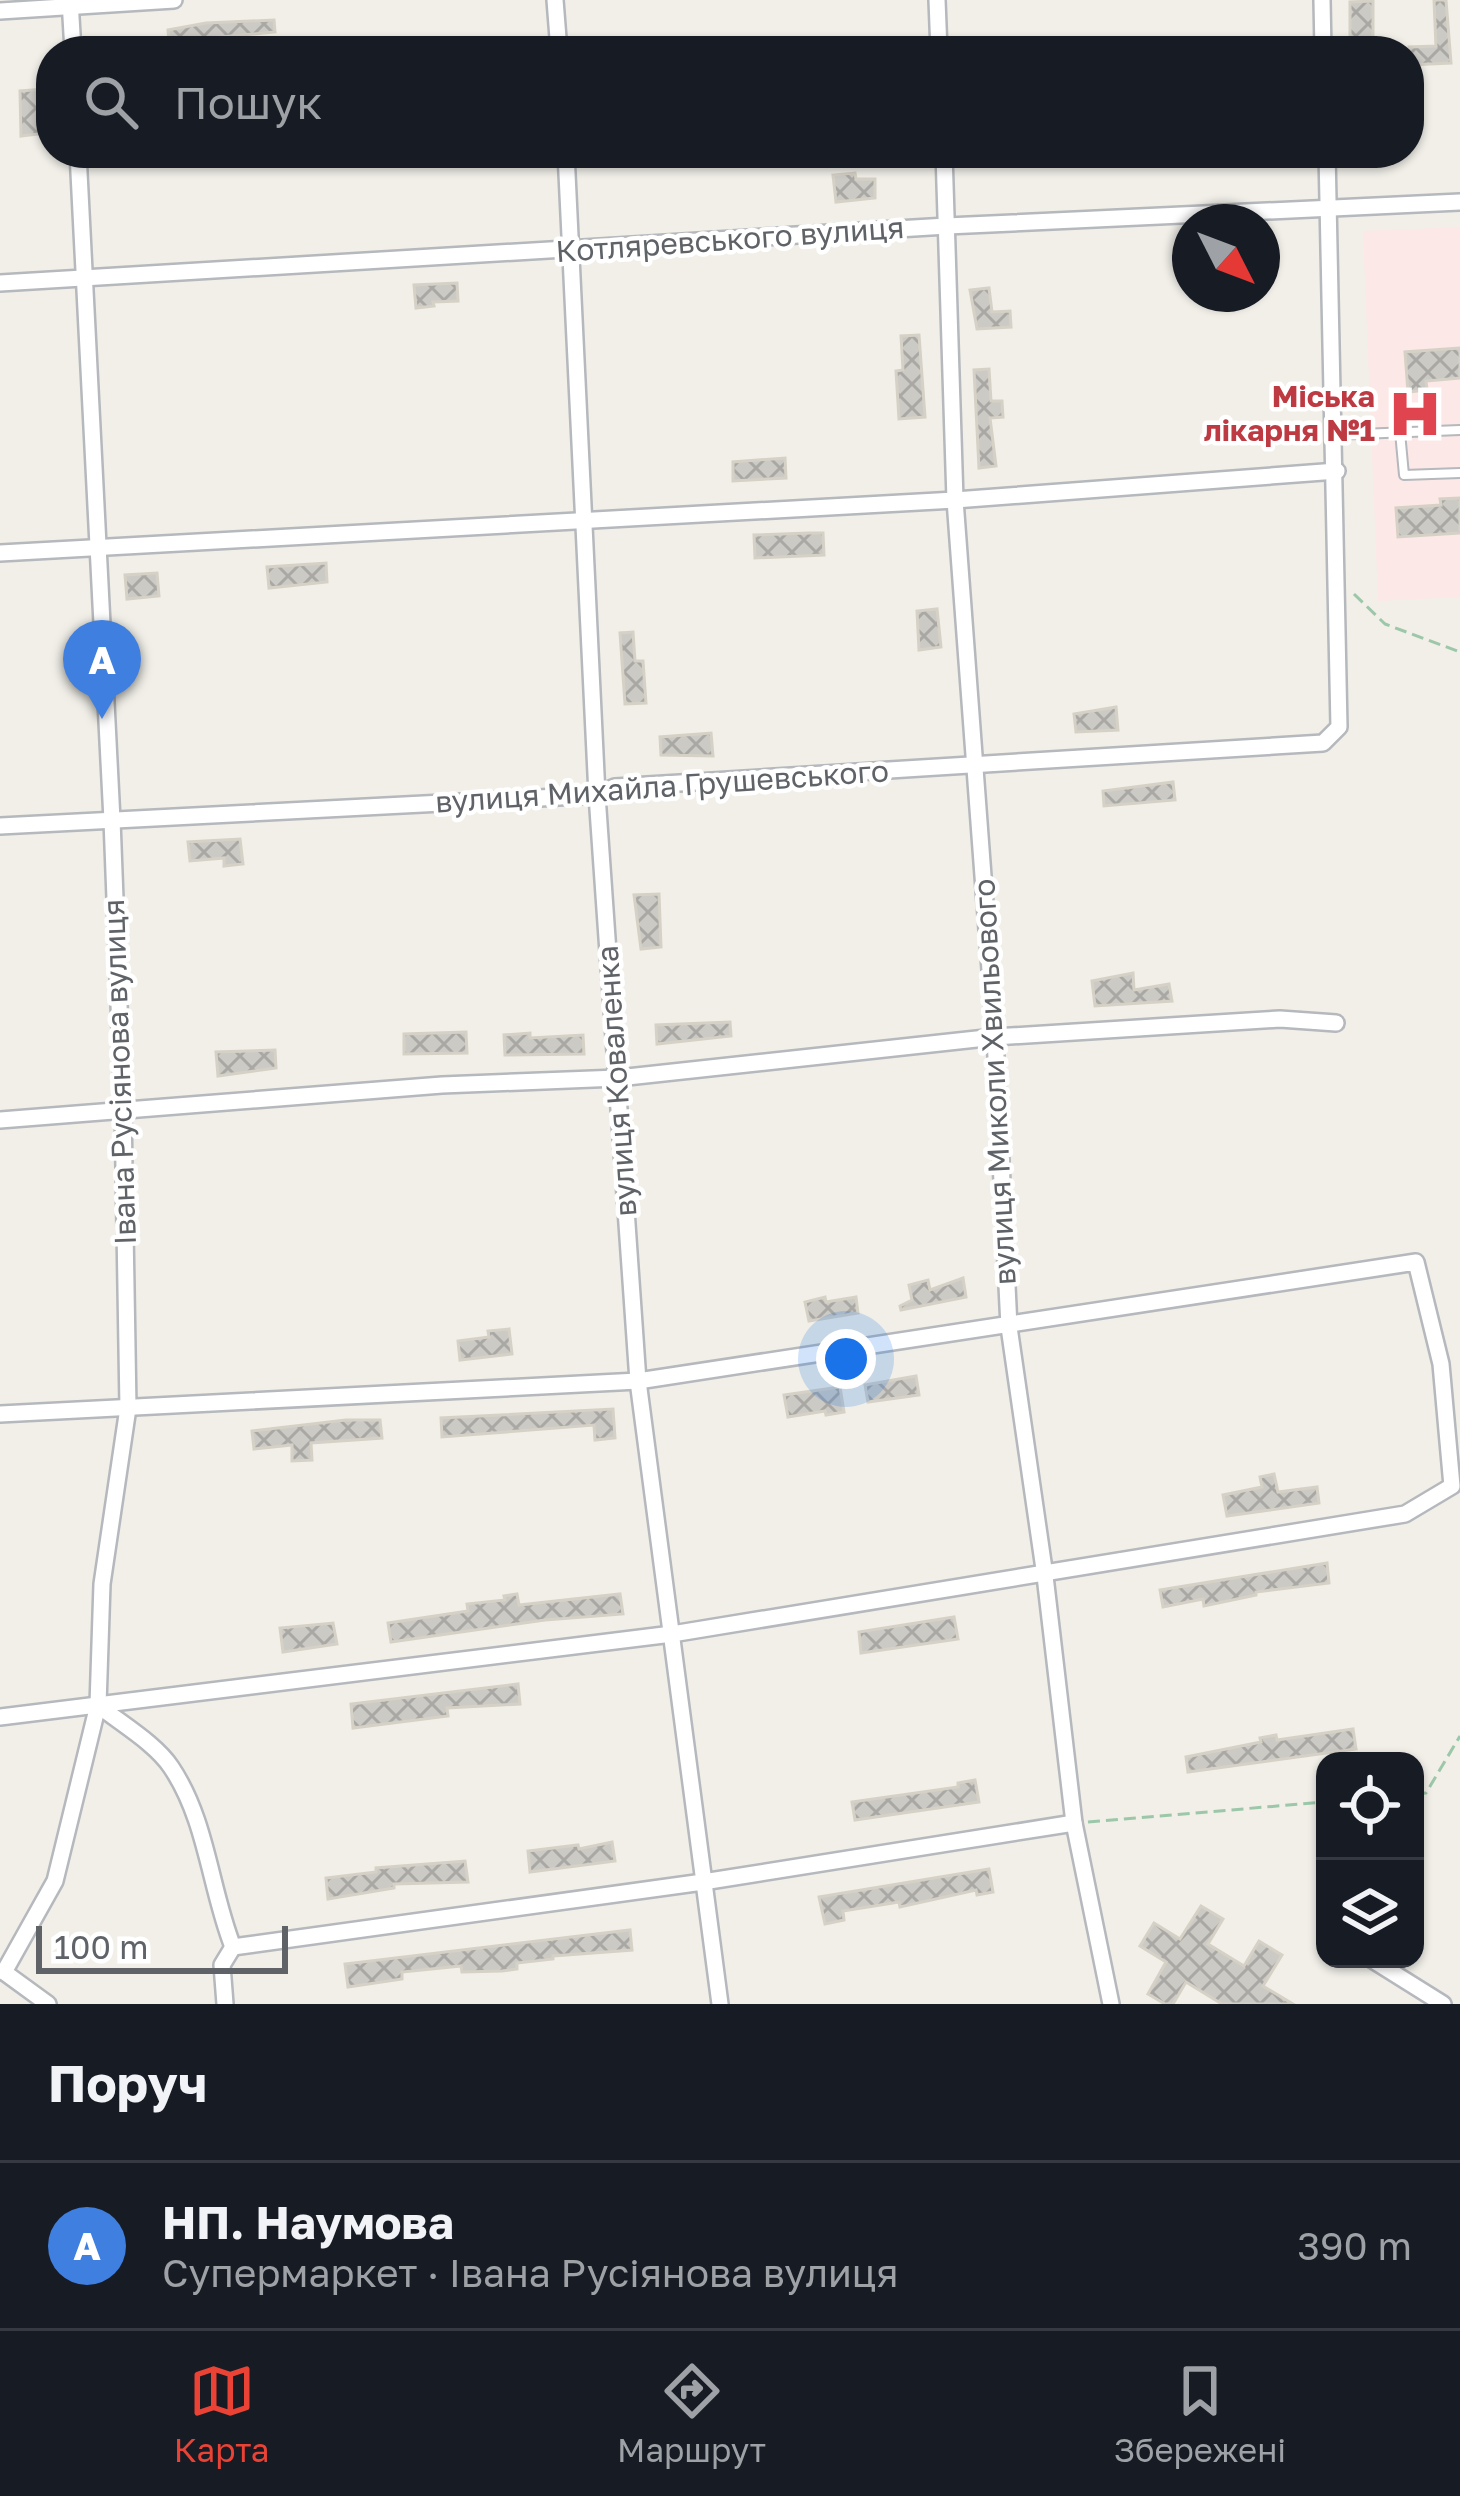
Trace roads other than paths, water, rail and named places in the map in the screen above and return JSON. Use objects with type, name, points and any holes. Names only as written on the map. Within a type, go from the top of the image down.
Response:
[{"type":"street","points":[[0,11],[174,0]]},
{"type":"street","points":[[555,0],[558,36]]},
{"type":"street","points":[[937,0],[938,36]]},
{"type":"street","points":[[1322,0],[1323,36]]},
{"type":"street","points":[[70,3],[72,36]]},
{"type":"street","name":"Івана Русіянова вулиця","points":[[2,1972],[55,1881],[98,1705],[102,1584],[128,1408],[112,820],[79,168]]},
{"type":"street","name":"вулиця Коваленка","points":[[567,168],[596,795],[638,1381],[720,2004]]},
{"type":"street","name":"вулиця Миколи Хвильового","points":[[945,168],[955,500],[995,1037],[1009,1327],[1074,1823],[1111,2004]]},
{"type":"street","points":[[0,553],[955,500],[1336,471],[1327,168]]},
{"type":"street","name":"Котляревського вулиця","points":[[0,284],[947,226],[1460,202]]},
{"type":"street","name":"вулиця Михайла Грушевського","points":[[0,826],[596,795],[616,787],[1323,743],[1340,728],[1336,471]]},
{"type":"street","points":[[0,1120],[442,1085],[618,1078],[995,1037],[1280,1019],[1336,1023]]},
{"type":"street","points":[[0,1414],[638,1381],[1416,1262],[1441,1364],[1452,1486],[1405,1514],[1045,1576],[673,1634],[0,1717]]},
{"type":"street","points":[[1441,1364],[1460,1375]]},
{"type":"street","points":[[98,1705],[170,1764],[200,1828],[218,1910],[233,1947]]},
{"type":"street","points":[[233,1947],[704,1882],[1074,1823]]},
{"type":"street","points":[[225,2004],[222,1965],[233,1947]]},
{"type":"street","points":[[1385,1968],[1443,2004]]},
{"type":"street","points":[[2,1972],[48,2004]]},
{"type":"lane","points":[[1335,435],[1460,430]]},
{"type":"lane","points":[[1400,432],[1404,475],[1460,472]]},
{"type":"place","name":"Міська лікарня №1","points":[[1415,414]]},
{"type":"place","name":"НП. Наумова","points":[[102,719]]}]
